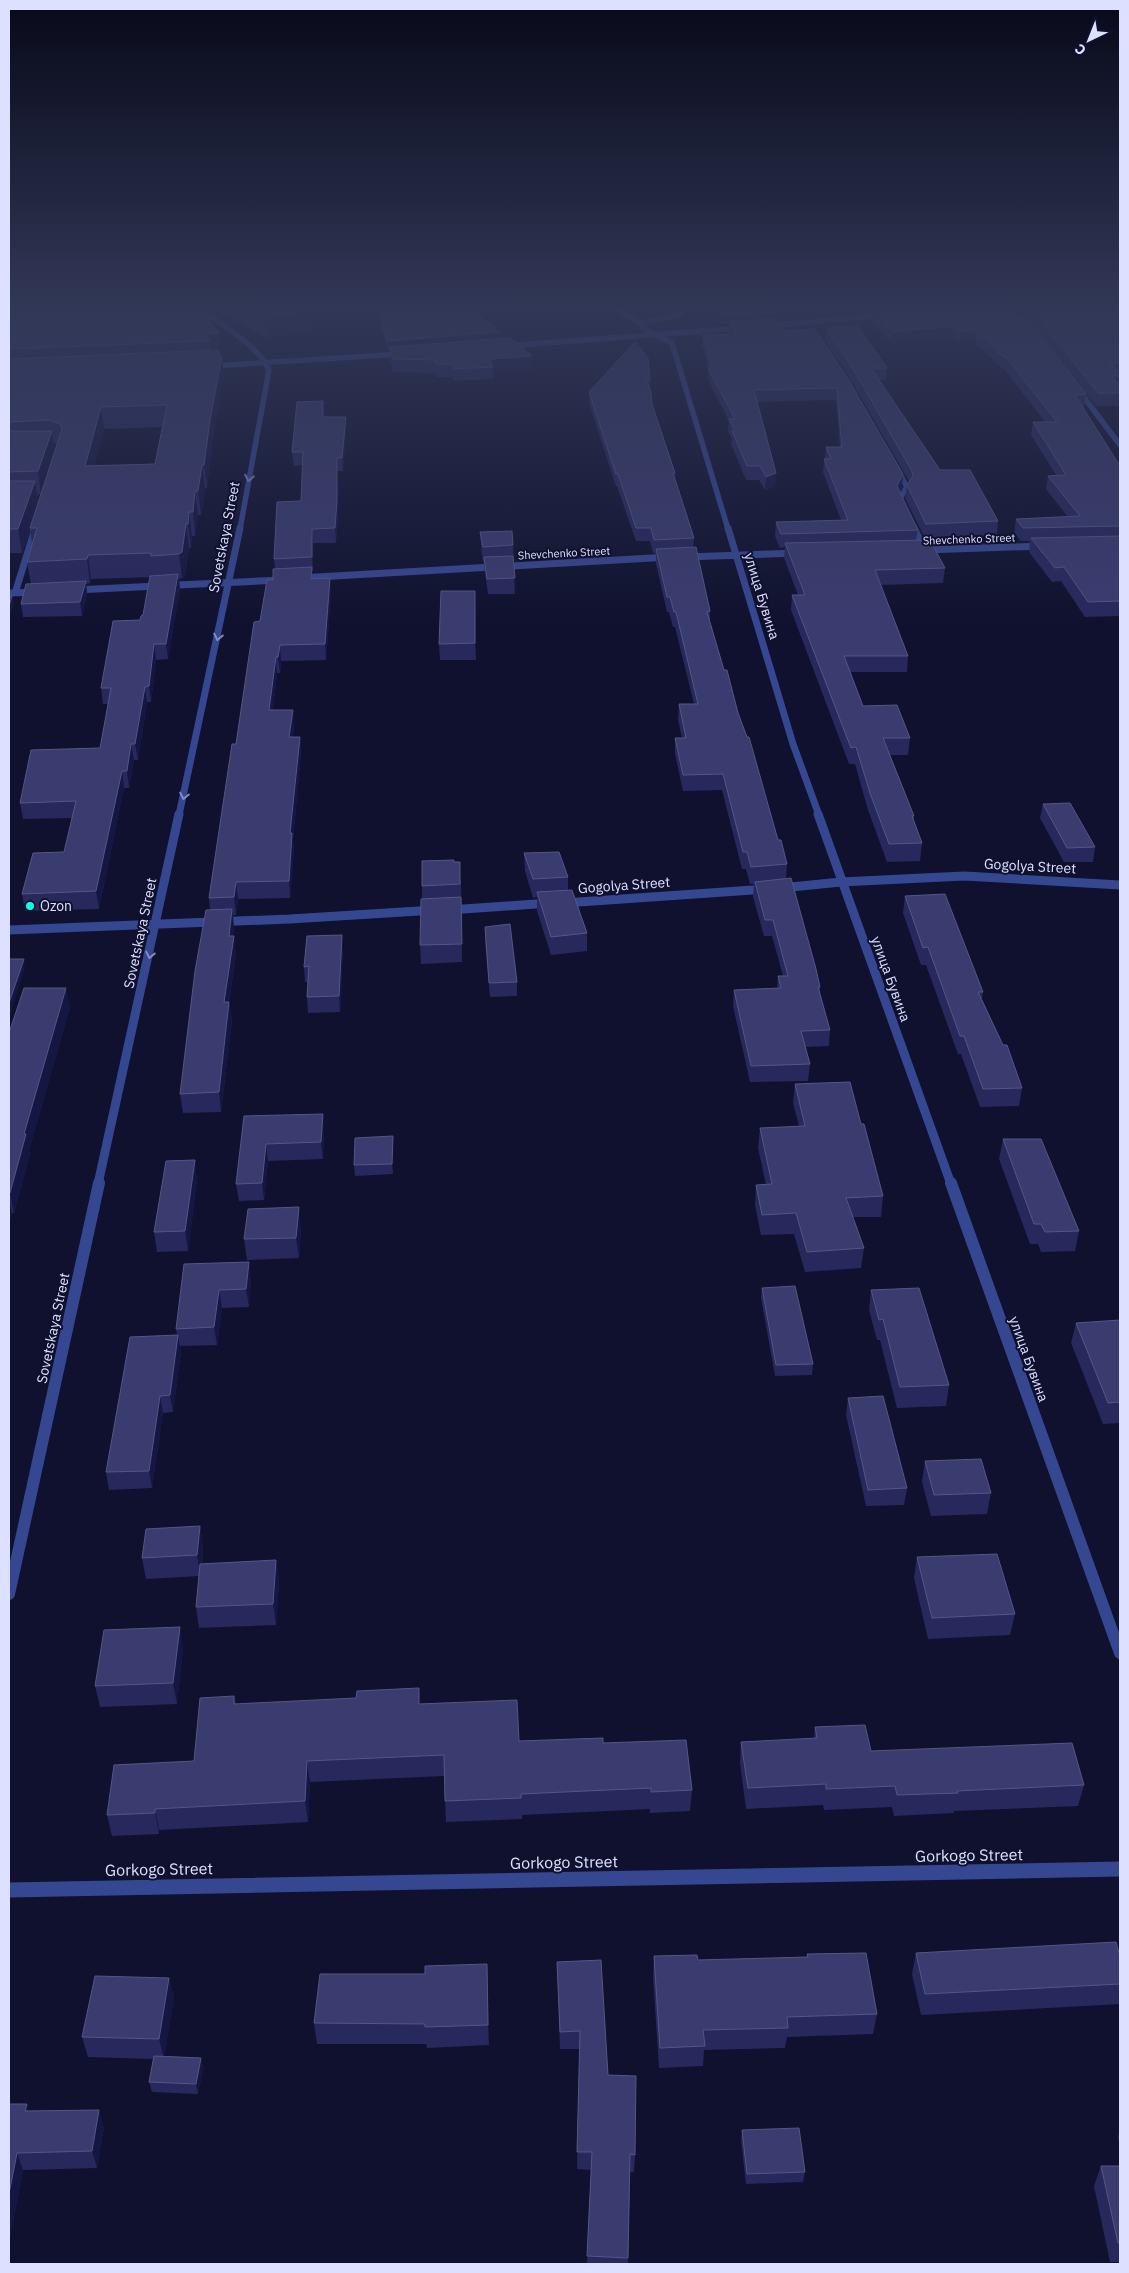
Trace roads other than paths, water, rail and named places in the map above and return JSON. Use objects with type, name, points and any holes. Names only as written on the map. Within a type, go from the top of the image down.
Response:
[{"type":"street","name":"Sovetskaya Street","points":[[9,1594],[230,582],[261,413]]},
{"type":"street","name":"улица Бувина","points":[[693,413],[793,744],[841,882],[1120,1653]]},
{"type":"street","points":[[1096,413],[1120,445]]},
{"type":"street","points":[[893,462],[907,487],[900,498],[925,550]]},
{"type":"street","points":[[39,518],[12,593],[43,591]]},
{"type":"street","name":"Shevchenko Street","points":[[916,550],[1052,546]]},
{"type":"street","name":"Shevchenko Street","points":[[296,579],[734,554],[801,552]]},
{"type":"street","points":[[72,590],[286,579]]},
{"type":"street","name":"Gogolya Street","points":[[9,930],[290,919],[732,892],[841,882],[964,876],[1120,885]]},
{"type":"street","name":"Gorkogo Street","points":[[9,1890],[1120,1870]]},
{"type":"place","name":"Ozon","points":[[30,906]]}]
